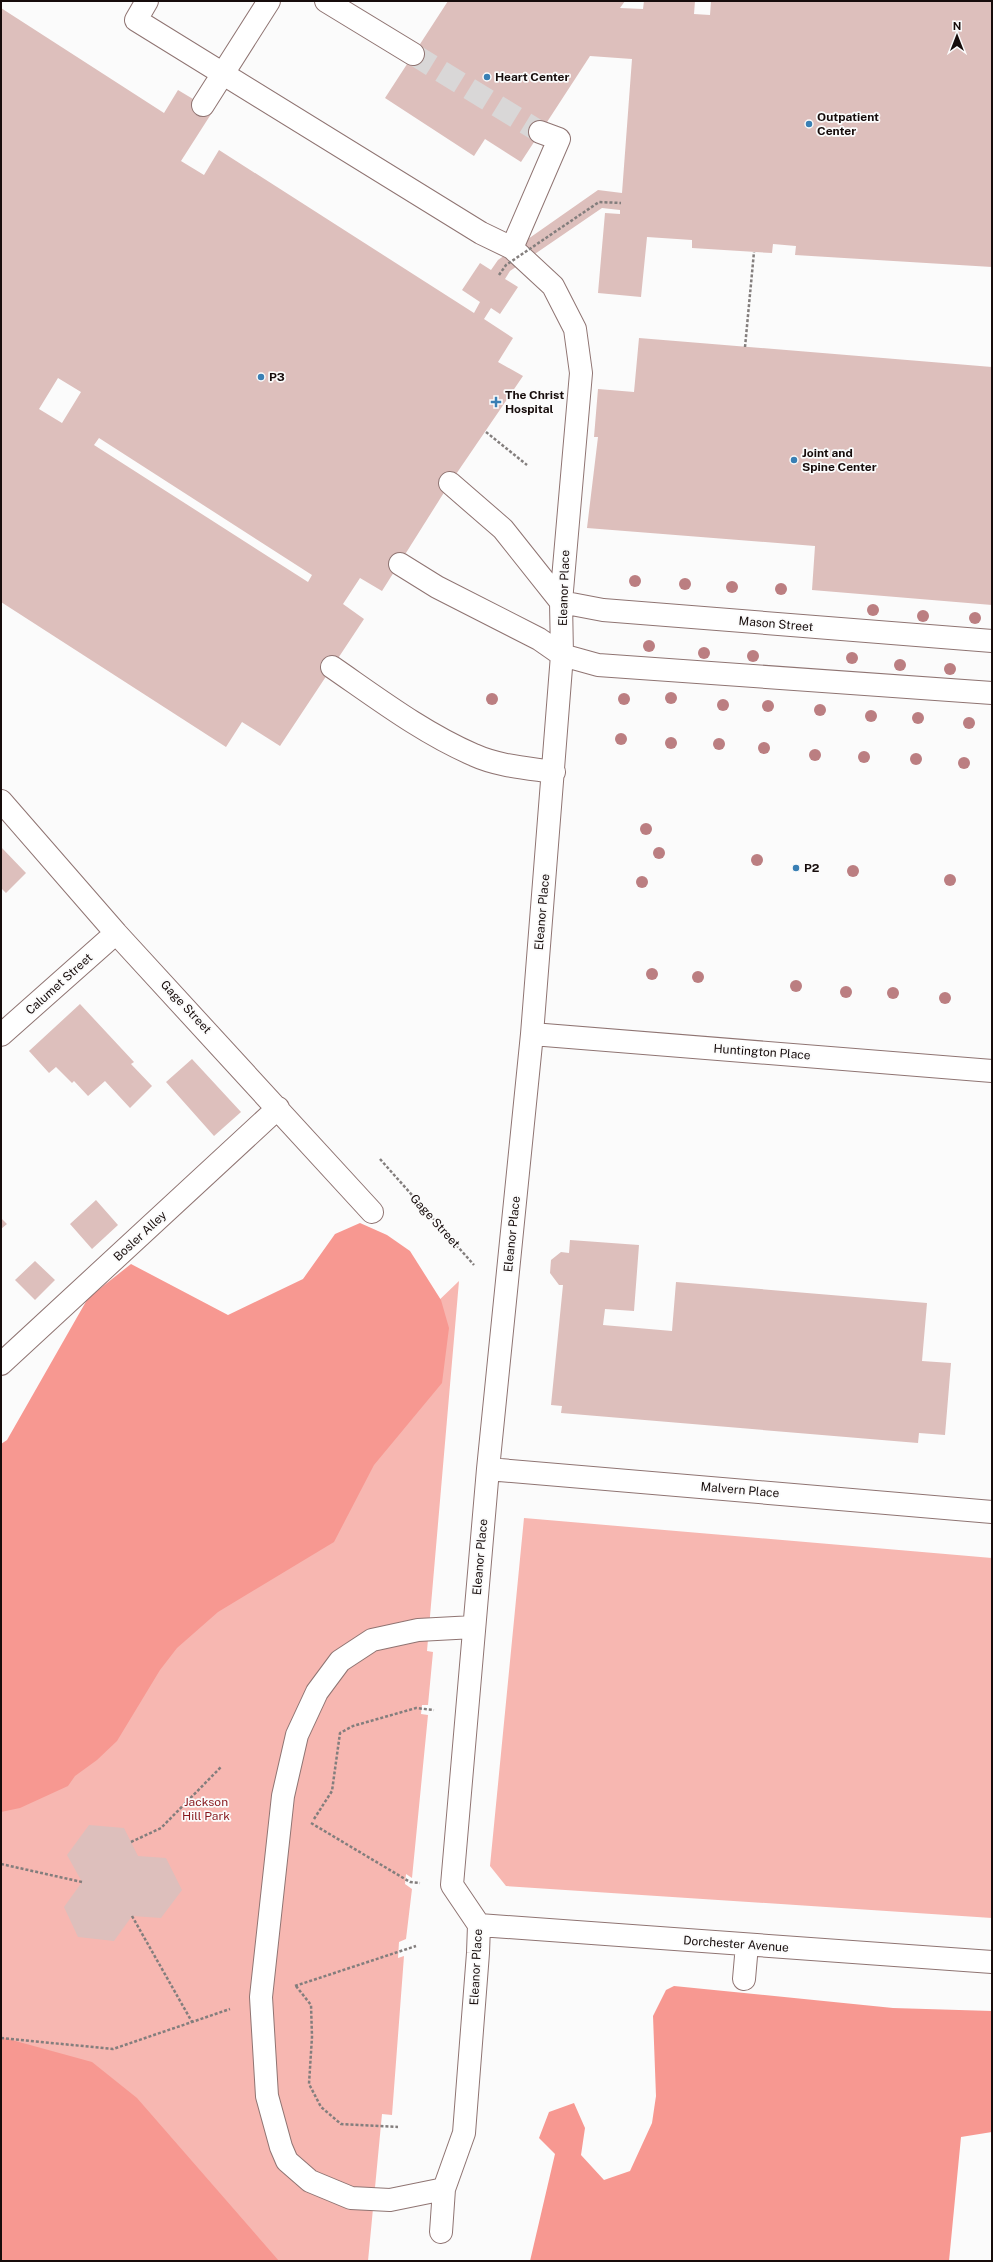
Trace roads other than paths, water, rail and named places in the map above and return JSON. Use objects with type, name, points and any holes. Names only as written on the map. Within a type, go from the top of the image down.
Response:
[{"type":"street","name":"Eleanor Place","points":[[147,1],[136,20],[481,233],[512,248],[553,286],[575,329],[581,373],[561,602],[562,655],[554,772],[532,1034],[488,1469],[452,1885],[480,1925],[464,2133],[444,2189],[441,2232]]},
{"type":"street","points":[[203,105],[225,74],[269,1]]},
{"type":"street","points":[[326,1],[413,54]]},
{"type":"street","points":[[512,248],[559,139],[540,132]]},
{"type":"street","points":[[450,483],[503,529],[561,602]]},
{"type":"street","points":[[400,564],[437,588],[539,639],[562,655],[598,665],[992,693]]},
{"type":"street","name":"Mason Street","points":[[561,602],[603,610],[992,641]]},
{"type":"street","points":[[332,667],[422,728],[474,756],[513,766],[554,772]]},
{"type":"street","name":"Gage Street","points":[[1,801],[116,933],[372,1212]]},
{"type":"street","name":"Calumet Street","points":[[1,1035],[116,933]]},
{"type":"street","name":"Huntington Place","points":[[532,1034],[992,1071]]},
{"type":"street","name":"Bosler Alley","points":[[1,1364],[278,1108]]},
{"type":"street","name":"Malvern Place","points":[[488,1469],[992,1512]]},
{"type":"street","points":[[444,2189],[390,2200],[351,2198],[310,2182],[287,2161],[281,2147],[267,2096],[261,1997],[282,1805],[297,1735],[317,1692],[340,1661],[372,1640],[418,1630],[474,1627]]},
{"type":"street","name":"Dorchester Avenue","points":[[480,1925],[992,1962]]},
{"type":"street","points":[[744,1979],[747,1945]]},
{"type":"tunnel","points":[[413,54],[540,132]]},
{"type":"place","name":"Heart Center","points":[[487,77]]},
{"type":"place","name":"Outpatient Center","points":[[809,124]]},
{"type":"place","name":"P3","points":[[261,377]]},
{"type":"place","name":"The Christ Hospital","points":[[496,402]]},
{"type":"place","name":"Joint and Spine Center","points":[[794,460]]},
{"type":"place","name":"P2","points":[[796,868]]},
{"type":"park label","name":"Jackson Hill Park","points":[[206,1809]]}]
